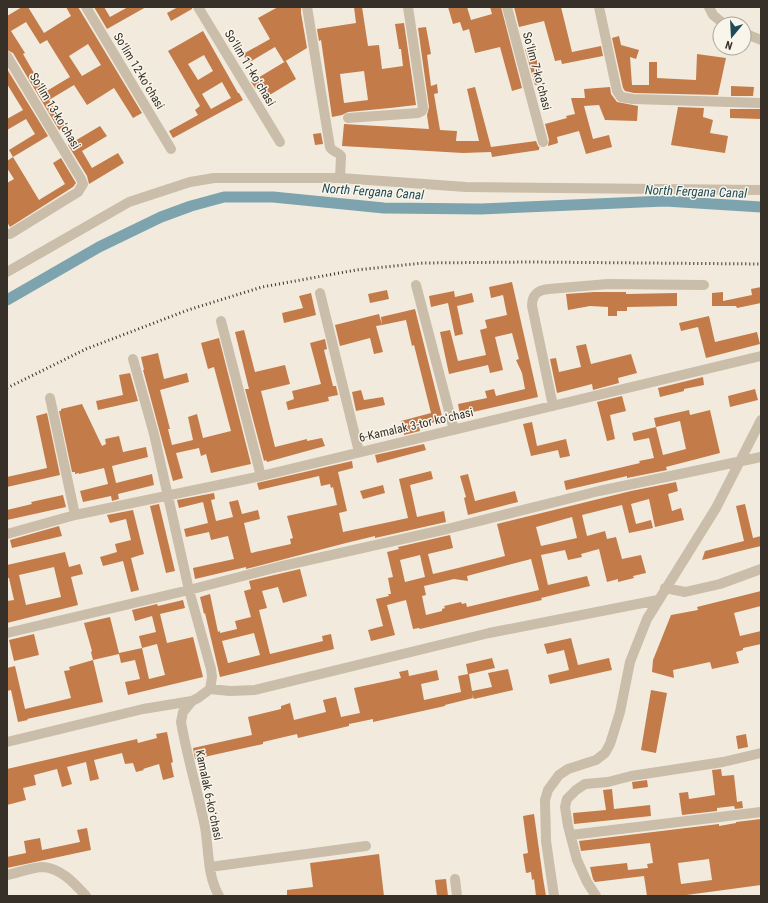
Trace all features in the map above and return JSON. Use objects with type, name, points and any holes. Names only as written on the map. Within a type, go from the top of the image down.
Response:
[{"type":"street","name":"Soʻlim 12-koʻchasi","points":[[86,7],[171,149]]},
{"type":"street","name":"Soʻlim 11-koʻchasi","points":[[198,7],[280,142]]},
{"type":"street","points":[[307,7],[330,146],[331,150],[340,154],[341,156],[340,178]]},
{"type":"street","points":[[348,118],[418,113],[424,108],[408,7]]},
{"type":"street","name":"Soʻlim 7-koʻchasi","points":[[507,7],[543,142]]},
{"type":"street","points":[[599,7],[617,91],[621,97],[633,99],[761,103]]},
{"type":"street","points":[[709,7],[714,16]]},
{"type":"street","name":"Soʻlim 13-koʻchasi","points":[[7,56],[83,184],[78,192],[10,234],[7,234]]},
{"type":"street","points":[[7,272],[129,202],[190,182],[214,178],[340,178],[466,187],[761,190]]},
{"type":"street","points":[[553,406],[532,306],[532,301],[536,292],[550,288],[608,284],[704,285]]},
{"type":"street","points":[[416,285],[454,430]]},
{"type":"street","points":[[320,293],[360,452]]},
{"type":"street","points":[[221,320],[261,476]]},
{"type":"street","name":"6-Kamalak 3-tor koʻchasi","points":[[7,534],[75,515],[261,476],[761,356]]},
{"type":"street","points":[[133,359],[154,434],[167,495],[185,566],[189,590],[211,669],[212,678],[210,689]]},
{"type":"street","points":[[50,398],[75,515]]},
{"type":"street","points":[[554,896],[546,841],[545,800],[548,790],[559,775],[568,769],[596,760],[608,749],[615,733],[630,662],[647,619],[716,508],[761,420]]},
{"type":"street","points":[[7,633],[189,590],[278,567],[447,529],[598,491],[761,457]]},
{"type":"street","points":[[665,588],[685,592],[720,584],[761,568]]},
{"type":"street","points":[[7,742],[143,709],[192,701],[210,689],[230,691],[255,690],[489,633],[658,600]]},
{"type":"street","name":"Kamalak 6-koʻchasi","points":[[192,701],[184,712],[181,722],[205,827],[214,888],[219,896]]},
{"type":"street","points":[[596,896],[587,882],[577,860],[568,826],[565,806],[567,799],[576,790],[584,784],[608,782],[631,776],[723,762],[761,753]]},
{"type":"street","points":[[571,835],[761,812]]},
{"type":"street","points":[[210,867],[366,846]]},
{"type":"street","points":[[7,875],[44,867],[59,872],[73,882],[86,896]]},
{"type":"street","points":[[455,879],[457,896]]},
{"type":"building","points":[[22,7],[28,7],[44,33],[71,16],[66,7],[78,7],[142,113],[133,118],[114,88],[87,105],[74,85],[49,100],[65,126],[59,130],[13,53],[7,50],[7,16]],"holes":[[[26,22],[40,44],[47,40],[70,77],[45,92],[23,54],[25,53],[11,31]],[[88,44],[101,65],[82,76],[69,56]]]},
{"type":"building","points":[[94,7],[104,7],[110,17],[128,7],[146,7],[107,29]]},
{"type":"building","points":[[178,7],[192,7],[192,9],[171,21],[167,13]]},
{"type":"building","points":[[278,7],[301,7],[307,48],[284,62],[275,47],[248,63],[243,54],[270,39],[258,18]]},
{"type":"building","points":[[354,7],[362,7],[368,46],[379,45],[382,69],[403,66],[401,49],[399,49],[395,24],[404,23],[416,105],[348,112],[332,117],[321,40],[319,41],[317,29],[356,23]],"holes":[[[364,71],[368,100],[344,103],[340,74]]]},
{"type":"building","points":[[448,7],[467,7],[471,20],[492,14],[490,7],[501,7],[522,88],[512,91],[500,47],[475,53],[469,29],[463,31],[460,22],[453,24]]},
{"type":"building","points":[[514,7],[561,7],[572,52],[601,46],[603,56],[562,64],[561,60],[555,61],[544,21],[519,27]]},
{"type":"building","points":[[426,27],[431,54],[427,55],[431,86],[437,84],[438,93],[434,94],[440,130],[457,131],[456,141],[479,141],[467,89],[475,87],[491,147],[536,141],[540,148],[539,150],[492,157],[491,152],[463,153],[342,146],[344,124],[429,129],[427,115],[429,107],[418,28]]},
{"type":"building","points":[[203,31],[243,100],[173,138],[169,131],[198,115],[195,110],[200,106],[168,51]],"holes":[[[204,55],[213,71],[198,80],[188,64]],[[222,82],[231,98],[211,109],[202,94]]]},
{"type":"building","points":[[619,36],[621,45],[639,50],[636,59],[630,57],[632,85],[649,85],[649,62],[657,62],[657,78],[696,80],[697,54],[726,58],[718,95],[634,93],[625,91],[623,88],[612,38]]},
{"type":"building","points":[[533,46],[543,83],[535,85],[525,49]]},
{"type":"building","points":[[286,61],[296,79],[268,96],[262,85],[256,89],[251,82]]},
{"type":"building","points":[[7,69],[48,136],[13,157],[9,150],[35,134],[26,119],[7,130],[7,119],[23,110],[7,84]]},
{"type":"building","points":[[731,86],[754,87],[753,96],[731,96]]},
{"type":"building","points":[[610,87],[611,94],[617,102],[638,106],[637,121],[605,120],[599,105],[584,106],[593,139],[609,135],[612,147],[586,154],[579,131],[557,137],[558,143],[548,146],[549,140],[545,124],[567,118],[566,116],[575,114],[571,98],[585,98],[584,89]]},
{"type":"building","points":[[678,107],[704,108],[703,117],[713,120],[710,133],[728,136],[725,153],[671,145]]},
{"type":"building","points":[[730,109],[761,109],[761,119],[730,118]]},
{"type":"building","points":[[100,126],[107,136],[82,151],[92,168],[118,153],[124,163],[89,184],[87,176],[68,145]]},
{"type":"building","points":[[321,133],[323,144],[315,145],[313,134]]},
{"type":"building","points":[[13,157],[39,200],[65,184],[53,163],[61,158],[76,183],[73,187],[10,227],[7,222],[7,183],[14,179],[7,168],[7,161]]},
{"type":"building","points":[[512,282],[538,397],[460,415],[458,404],[487,398],[485,391],[494,389],[496,396],[525,389],[522,373],[516,360],[519,359],[512,333],[495,337],[503,370],[490,373],[488,365],[449,374],[440,332],[450,330],[458,361],[486,355],[480,330],[487,328],[485,320],[507,315],[503,295],[491,298],[489,287]]},
{"type":"building","points":[[761,287],[761,303],[737,308],[736,306],[712,306],[712,293],[723,292],[723,301],[752,295],[751,289]]},
{"type":"building","points":[[387,290],[389,299],[370,303],[368,294]]},
{"type":"building","points":[[454,291],[455,297],[472,293],[474,302],[457,306],[463,334],[455,336],[448,303],[431,307],[429,296]]},
{"type":"building","points":[[626,292],[626,294],[677,293],[677,306],[627,307],[627,311],[617,311],[617,316],[608,316],[608,307],[590,306],[568,310],[566,294]]},
{"type":"building","points":[[311,293],[316,315],[284,323],[282,313],[303,308],[299,296]]},
{"type":"building","points":[[415,309],[443,420],[419,426],[420,431],[404,435],[401,421],[431,413],[414,345],[412,346],[406,320],[382,325],[381,317]]},
{"type":"building","points":[[379,314],[382,325],[376,326],[383,352],[374,354],[370,338],[340,346],[335,325]]},
{"type":"building","points":[[709,316],[715,342],[757,332],[760,344],[706,358],[698,327],[681,331],[679,323]]},
{"type":"building","points":[[244,330],[255,372],[285,365],[290,384],[261,391],[275,447],[307,439],[307,441],[322,438],[325,446],[267,462],[266,460],[264,461],[245,389],[249,389],[235,332]]},
{"type":"building","points":[[219,338],[251,464],[211,473],[206,454],[201,456],[199,448],[176,453],[183,478],[173,481],[143,370],[141,357],[158,353],[164,379],[187,373],[189,382],[160,390],[170,429],[168,429],[172,445],[193,440],[188,417],[197,414],[203,438],[231,431],[214,367],[208,369],[201,343]]},
{"type":"building","points":[[325,339],[327,349],[324,350],[333,386],[336,386],[338,395],[328,397],[329,401],[288,410],[286,402],[294,399],[292,391],[321,384],[310,343]]},
{"type":"building","points":[[586,344],[591,364],[631,354],[637,373],[618,378],[619,383],[593,390],[592,384],[557,393],[550,359],[556,358],[559,372],[581,367],[576,346]]},
{"type":"building","points":[[130,373],[138,401],[98,410],[96,401],[123,395],[119,375]]},
{"type":"building","points":[[703,377],[704,385],[684,389],[684,391],[660,397],[658,388]]},
{"type":"building","points":[[755,389],[758,400],[730,407],[728,396]]},
{"type":"building","points":[[361,390],[364,400],[383,397],[385,405],[356,411],[352,392]]},
{"type":"building","points":[[622,396],[626,411],[610,415],[615,439],[607,441],[597,402]]},
{"type":"building","points":[[82,404],[102,446],[106,444],[105,439],[119,436],[123,452],[146,447],[148,457],[112,466],[116,483],[152,474],[154,485],[118,494],[119,499],[112,501],[111,496],[83,502],[80,491],[108,484],[104,468],[79,474],[72,472],[59,411],[61,411],[61,409]]},
{"type":"building","points":[[689,410],[690,415],[710,410],[720,453],[666,467],[667,470],[627,478],[627,476],[566,490],[564,481],[640,463],[639,461],[654,458],[649,438],[634,441],[632,433],[656,427],[654,418]],"holes":[[[680,421],[686,449],[663,455],[656,427]]]},
{"type":"building","points":[[47,413],[60,475],[7,487],[7,477],[47,468],[36,416]]},
{"type":"building","points":[[532,422],[537,446],[566,439],[570,456],[560,458],[558,450],[531,456],[523,424]]},
{"type":"building","points":[[424,444],[426,450],[377,463],[375,455]]},
{"type":"building","points":[[352,461],[353,468],[338,472],[347,511],[339,513],[343,532],[408,518],[399,479],[431,471],[433,479],[410,485],[417,517],[444,511],[446,522],[375,538],[375,536],[246,569],[246,567],[195,579],[193,568],[234,559],[228,536],[211,540],[209,532],[186,537],[184,529],[208,523],[203,502],[179,508],[177,500],[214,493],[215,499],[211,500],[216,521],[233,517],[229,502],[238,500],[242,514],[258,510],[260,519],[244,523],[251,553],[291,544],[290,539],[293,538],[287,516],[337,505],[333,487],[331,488],[330,484],[321,486],[319,476],[259,490],[257,483]]},
{"type":"building","points":[[468,474],[475,501],[515,491],[518,502],[468,515],[464,498],[466,497],[460,476]]},
{"type":"building","points":[[676,482],[678,491],[668,494],[672,511],[681,508],[684,520],[655,527],[649,499],[631,504],[636,524],[651,520],[653,528],[629,533],[622,505],[582,515],[587,536],[605,531],[607,539],[616,537],[622,559],[641,555],[646,573],[618,582],[618,579],[607,582],[599,549],[581,554],[582,557],[568,560],[565,550],[541,555],[548,585],[587,576],[590,586],[541,598],[542,600],[420,629],[413,629],[406,600],[387,605],[395,635],[371,641],[368,630],[383,626],[376,599],[389,596],[388,594],[391,594],[388,578],[393,577],[387,552],[399,549],[398,547],[450,535],[453,548],[428,554],[433,574],[458,568],[505,556],[497,524],[631,491]],"holes":[[[572,517],[577,538],[541,546],[536,527]],[[420,555],[425,577],[405,582],[400,560]],[[531,559],[539,590],[467,607],[466,603],[462,604],[461,602],[444,606],[445,608],[442,609],[442,611],[426,615],[422,596],[426,595],[424,586],[454,579],[468,581],[467,576]]]},
{"type":"building","points":[[383,485],[385,493],[363,499],[360,491]]},
{"type":"building","points":[[63,495],[66,507],[7,520],[7,510],[32,504],[31,502]]},
{"type":"building","points":[[159,504],[175,571],[166,573],[150,506]]},
{"type":"building","points":[[745,504],[753,538],[761,536],[761,546],[702,560],[705,551],[744,541],[736,506]]},
{"type":"building","points":[[133,510],[144,554],[131,558],[139,590],[131,592],[123,561],[103,566],[100,557],[117,552],[115,544],[131,540],[126,519],[110,523],[107,515]]},
{"type":"building","points":[[59,526],[62,536],[12,548],[10,540]]},
{"type":"building","points":[[65,552],[69,567],[80,564],[83,574],[71,577],[78,605],[7,623],[7,601],[14,600],[9,578],[7,578],[7,565]],"holes":[[[54,567],[61,597],[26,605],[19,575]]]},
{"type":"building","points":[[300,569],[307,596],[283,603],[278,587],[262,591],[267,608],[259,610],[270,654],[323,641],[322,636],[331,634],[334,649],[220,677],[200,597],[210,594],[218,632],[220,631],[220,633],[237,629],[235,621],[251,617],[244,591],[251,589],[249,581]],"holes":[[[254,633],[260,655],[228,663],[222,641]]]},
{"type":"building","points":[[761,591],[761,606],[734,613],[740,636],[761,631],[761,644],[743,648],[743,650],[736,652],[739,663],[712,669],[710,662],[673,670],[674,678],[652,672],[653,660],[671,615],[698,610],[697,607]]},
{"type":"building","points":[[183,600],[185,608],[160,614],[167,643],[193,637],[203,677],[128,695],[125,682],[140,679],[135,660],[121,663],[119,654],[93,660],[84,623],[110,617],[119,653],[142,648],[139,636],[156,632],[152,616],[135,621],[132,610],[157,604],[158,606]],"holes":[[[157,644],[165,675],[149,679],[142,648]]]},
{"type":"building","points":[[34,634],[39,655],[14,661],[9,640]]},
{"type":"building","points":[[571,638],[578,665],[609,658],[612,670],[550,684],[548,675],[569,670],[564,650],[547,654],[544,644]]},
{"type":"building","points":[[492,658],[495,668],[469,674],[472,691],[492,687],[488,673],[508,669],[513,690],[474,699],[472,694],[473,698],[445,706],[373,722],[373,719],[349,724],[349,726],[298,738],[297,734],[263,742],[263,744],[195,759],[193,748],[252,735],[248,717],[281,709],[281,706],[290,703],[294,720],[326,712],[323,700],[336,697],[341,717],[360,713],[354,688],[401,678],[399,672],[408,670],[409,676],[437,670],[439,680],[421,684],[424,700],[461,692],[458,676],[468,674],[466,664]]},
{"type":"building","points":[[93,660],[103,702],[18,722],[11,690],[7,691],[7,668],[15,666],[25,709],[71,698],[64,671],[70,670],[69,667]]},
{"type":"building","points":[[651,690],[667,693],[656,753],[641,750]]},
{"type":"building","points":[[167,732],[173,762],[171,763],[174,777],[163,780],[159,764],[136,772],[133,763],[125,764],[122,753],[94,760],[99,779],[90,781],[86,762],[67,767],[72,784],[62,787],[57,769],[34,775],[36,785],[23,788],[26,800],[7,805],[7,769],[137,739],[138,743],[157,738],[156,734]]},
{"type":"building","points":[[746,734],[748,747],[738,749],[736,736]]},
{"type":"building","points":[[721,769],[722,776],[734,775],[737,802],[742,801],[743,808],[735,809],[734,806],[717,808],[717,811],[682,815],[679,793],[688,792],[689,799],[715,795],[712,770]]},
{"type":"building","points":[[647,780],[648,787],[633,789],[632,782]]},
{"type":"building","points":[[612,789],[614,809],[650,805],[651,816],[574,824],[573,813],[606,810],[603,790]]},
{"type":"building","points":[[534,814],[546,896],[536,896],[534,879],[532,880],[531,872],[526,873],[523,854],[528,853],[523,816]]},
{"type":"building","points":[[761,819],[761,885],[679,896],[647,896],[644,876],[595,882],[590,867],[627,863],[628,870],[648,868],[647,864],[653,863],[650,843],[581,851],[579,841],[719,824],[719,826]],"holes":[[[709,859],[712,880],[681,884],[678,863]]]},
{"type":"building","points":[[87,828],[91,850],[7,868],[7,857],[26,853],[24,841],[40,838],[42,850],[80,842],[77,830]]},
{"type":"building","points":[[379,854],[384,896],[287,896],[287,890],[313,887],[310,863]]},
{"type":"building","points":[[446,879],[448,896],[437,896],[435,880]]},
{"type":"waterway","name":"North Fergana Canal","points":[[7,300],[99,247],[161,217],[191,206],[224,197],[273,197],[384,208],[481,209],[665,201],[761,207]]},
{"type":"railway","points":[[7,388],[86,349],[188,310],[262,287],[356,270],[423,263],[530,262],[761,264]]}]
